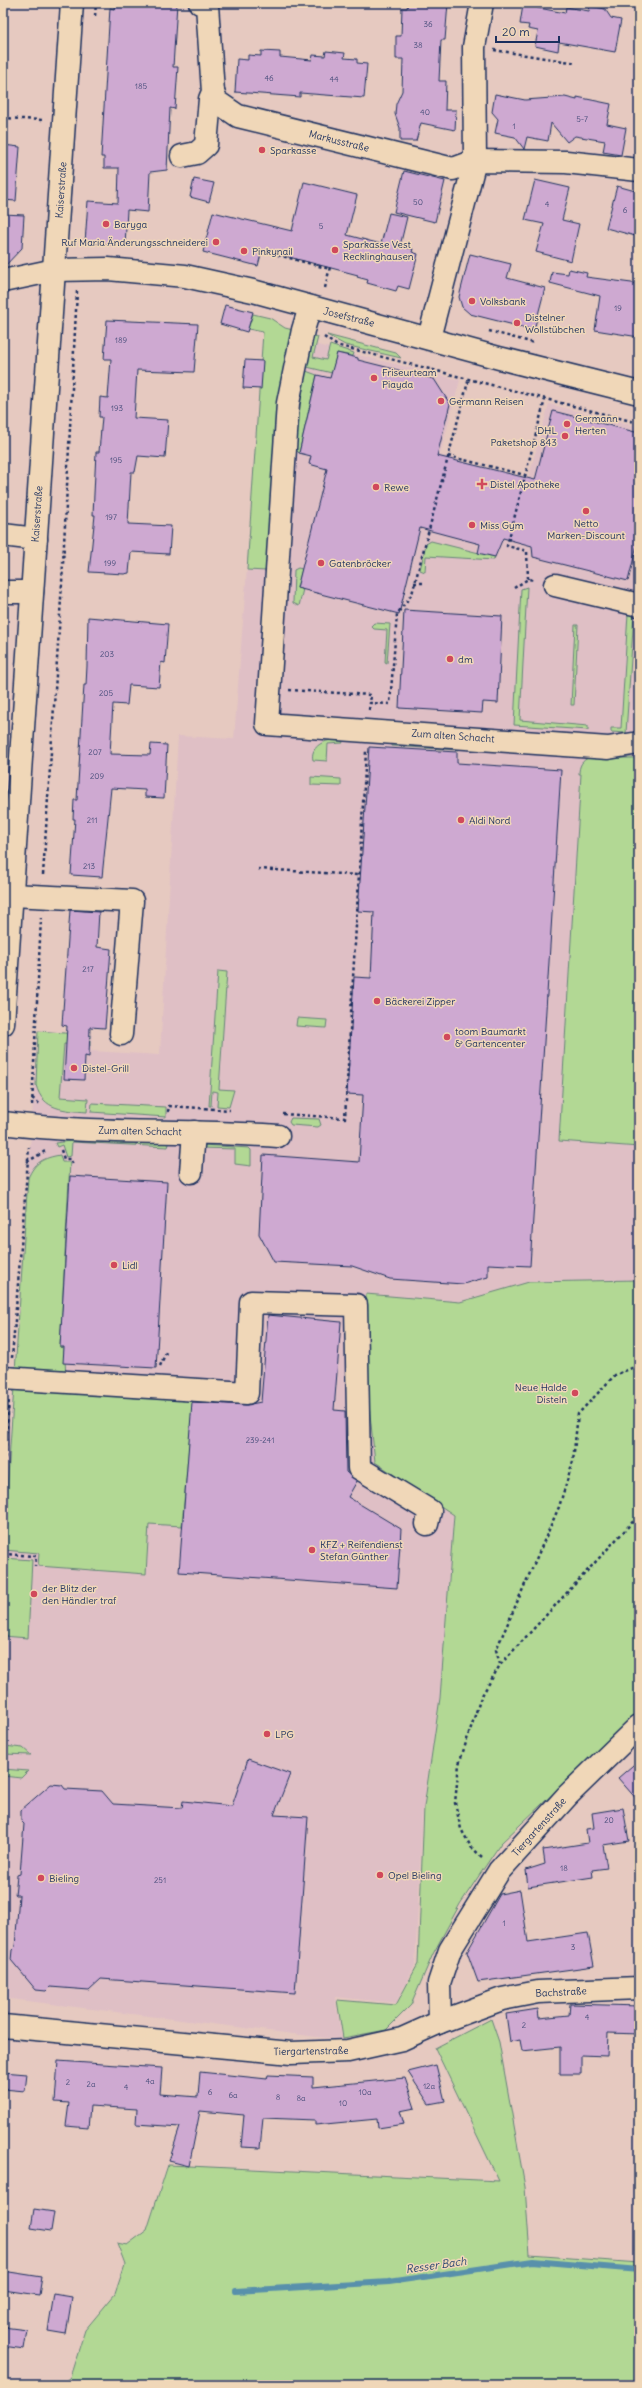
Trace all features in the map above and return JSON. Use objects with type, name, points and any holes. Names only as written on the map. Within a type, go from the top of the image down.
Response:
[{"type":"street","name":"Kaiserstraße","points":[[3,1024],[66,121],[72,3]]},
{"type":"street","points":[[182,156],[197,153],[206,145],[210,99],[213,92],[207,6],[200,3]]},
{"type":"street","points":[[429,338],[474,161],[474,47],[482,3]]},
{"type":"street","name":"Markusstraße","points":[[213,92],[216,101],[238,116],[453,169],[474,161],[566,162],[639,170]]},
{"type":"street","name":"Josefstraße","points":[[3,281],[55,270],[108,269],[185,276],[639,393]]},
{"type":"street","points":[[269,688],[288,403],[303,330],[310,307]]},
{"type":"street","points":[[3,535],[36,539]]},
{"type":"street","points":[[555,585],[639,605]]},
{"type":"street","points":[[3,592],[32,592]]},
{"type":"street","name":"Zum alten Schacht","points":[[269,688],[267,724],[608,748],[639,743]]},
{"type":"street","points":[[12,895],[132,901],[121,1034]]},
{"type":"street","name":"Zum alten Schacht","points":[[3,1123],[31,1127],[278,1136]]},
{"type":"street","points":[[191,1172],[194,1132]]},
{"type":"street","points":[[7,1379],[247,1393],[251,1302],[356,1305],[359,1468],[430,1511],[427,1524]]},
{"type":"street","name":"Tiergartenstraße","points":[[3,2026],[290,2053],[348,2051],[402,2039],[440,2022],[439,1983],[450,1950],[499,1872],[567,1796],[639,1726]]},
{"type":"street","name":"Bachstraße","points":[[440,2022],[502,2000],[538,1992],[639,1988]]},
{"type":"path","points":[[474,47],[577,63]]},
{"type":"path","points":[[3,118],[66,121]]},
{"type":"path","points":[[278,255],[330,269]]},
{"type":"path","points":[[303,330],[317,333],[336,345],[470,378],[639,423]]},
{"type":"path","points":[[3,1482],[7,1379],[31,1127],[42,897],[74,363]]},
{"type":"path","points":[[370,703],[390,704],[397,614],[412,594],[470,378]]},
{"type":"path","points":[[528,579],[527,552],[507,546],[546,399]]},
{"type":"path","points":[[448,456],[525,475]]},
{"type":"path","points":[[414,583],[424,583]]},
{"type":"path","points":[[269,688],[371,695],[367,730],[358,875],[345,1118],[279,1113]]},
{"type":"path","points":[[258,869],[358,875]]},
{"type":"path","points":[[32,1098],[45,1108]]},
{"type":"path","points":[[168,1119],[169,1106],[236,1110]]},
{"type":"path","points":[[27,1162],[48,1150],[61,1148],[64,1159],[70,1159],[74,1166]]},
{"type":"path","points":[[159,1373],[161,1362],[167,1350]]},
{"type":"path","points":[[500,1665],[496,1650],[559,1506],[573,1461],[578,1414],[615,1375],[639,1365]]},
{"type":"path","points":[[499,1872],[471,1847],[460,1829],[455,1803],[459,1764],[470,1725],[481,1697],[500,1665],[639,1516]]},
{"type":"path","points":[[3,1554],[36,1556],[35,1566]]},
{"type":"shaded area","points":[[265,332],[460,380],[440,455],[528,479],[549,404],[639,427],[639,758],[589,758],[581,774],[559,1141],[639,1147],[639,1280],[529,1282],[460,1302],[367,1294],[375,1462],[454,1515],[440,1698],[423,1808],[415,1965],[396,2003],[335,1997],[342,2040],[3,1998],[3,1537],[38,1031],[92,1035],[91,1051],[160,1055],[178,736],[234,739]]},
{"type":"green space","points":[[253,314],[270,318],[285,328],[293,330],[276,410],[266,571],[247,570],[263,332],[248,329]]},
{"type":"green space","points":[[327,335],[396,353],[401,358],[345,345]]},
{"type":"green space","points":[[313,336],[318,337],[313,357],[326,360],[330,345],[354,353],[353,356],[337,353],[332,373],[307,367]]},
{"type":"green space","points":[[306,371],[317,375],[299,453],[296,450],[299,412]]},
{"type":"green space","points":[[431,541],[495,557],[494,560],[426,556],[425,572],[420,570],[426,544]]},
{"type":"green space","points":[[298,568],[302,569],[297,588],[303,589],[299,606],[293,603],[294,570]]},
{"type":"green space","points":[[527,587],[520,720],[588,726],[588,730],[514,725],[521,589]]},
{"type":"green space","points":[[628,613],[634,614],[626,733],[611,732],[611,728],[621,728]]},
{"type":"green space","points":[[374,623],[390,624],[387,663],[385,662],[387,630],[374,629],[371,626]]},
{"type":"green space","points":[[575,625],[578,625],[574,705],[571,705]]},
{"type":"green space","points":[[332,740],[342,741],[343,743],[328,744],[327,761],[313,760],[313,752],[315,749],[324,742]]},
{"type":"green space","points":[[392,744],[458,748],[458,750],[392,746]]},
{"type":"green space","points":[[589,758],[639,758],[639,1147],[559,1141],[581,774],[579,774],[579,771],[583,762]]},
{"type":"green space","points":[[311,777],[341,779],[341,786],[311,785]]},
{"type":"green space","points":[[218,971],[227,972],[219,1089],[234,1090],[229,1107],[217,1106],[218,1092],[212,1091],[211,1106],[209,1106]]},
{"type":"green space","points":[[297,1018],[327,1020],[326,1028],[296,1026]]},
{"type":"green space","points":[[38,1031],[90,1035],[90,1046],[64,1044],[60,1097],[88,1099],[87,1112],[56,1108],[44,1100],[39,1094],[36,1085]]},
{"type":"green space","points":[[92,1103],[166,1107],[166,1117],[91,1112]]},
{"type":"green space","points":[[291,1118],[319,1119],[321,1125],[318,1127],[291,1125],[289,1122]]},
{"type":"green space","points":[[84,1139],[169,1144],[168,1147],[72,1142],[71,1156],[66,1157],[62,1145],[57,1147],[55,1143]]},
{"type":"green space","points":[[203,1145],[249,1148],[251,1150],[251,1166],[235,1164],[235,1149],[202,1148]]},
{"type":"green space","points":[[60,1155],[62,1162],[70,1162],[60,1347],[64,1347],[66,1375],[15,1372],[28,1178],[37,1164],[44,1159]]},
{"type":"green space","points":[[639,1280],[639,1712],[501,1843],[460,1904],[433,1954],[411,2005],[386,2030],[343,2038],[337,2000],[396,2005],[418,1964],[424,1807],[440,1698],[454,1515],[375,1462],[364,1357],[366,1294],[460,1302],[529,1282]]},
{"type":"green space","points":[[14,1387],[193,1399],[182,1526],[149,1524],[146,1574],[38,1566],[39,1553],[3,1550]]},
{"type":"green space","points":[[3,1558],[32,1560],[28,1638],[3,1636]]},
{"type":"green space","points":[[3,1741],[4,1746],[23,1748],[31,1755],[3,1754]]},
{"type":"green space","points":[[3,1769],[28,1771],[21,1778],[3,1776]]},
{"type":"green space","points":[[491,2019],[499,2042],[525,2187],[530,2255],[639,2263],[639,2385],[61,2385],[70,2377],[85,2330],[115,2294],[125,2264],[117,2243],[127,2245],[147,2230],[168,2165],[499,2181],[435,2048]]},
{"type":"building","points":[[115,3],[177,3],[173,67],[178,67],[175,109],[170,108],[167,170],[150,172],[148,212],[127,210],[125,245],[85,243],[88,201],[118,203],[119,168],[104,168],[104,157],[101,157],[110,8],[114,9]]},
{"type":"building","points":[[408,3],[448,3],[445,40],[441,40],[439,81],[446,81],[445,110],[456,110],[455,130],[421,123],[416,141],[400,141],[400,128],[395,114],[396,104],[402,91],[403,59],[396,59],[396,36],[401,36],[402,8],[407,8]]},
{"type":"building","points":[[523,5],[565,13],[566,7],[589,11],[590,6],[605,9],[611,18],[621,20],[615,52],[559,42],[558,51],[535,46],[538,31],[528,29],[529,25],[520,24]]},
{"type":"building","points":[[261,51],[280,52],[280,57],[312,60],[313,55],[325,56],[326,51],[345,53],[344,58],[357,59],[357,63],[367,64],[364,98],[300,93],[300,97],[235,92],[237,59],[248,60],[248,55],[261,56]]},
{"type":"building","points":[[495,94],[525,100],[565,97],[577,100],[577,97],[611,104],[607,124],[626,128],[621,155],[603,152],[605,141],[575,136],[567,142],[551,123],[548,141],[527,137],[524,149],[515,137],[495,133],[498,119],[492,112]]},
{"type":"building","points":[[3,145],[20,147],[16,201],[3,200]]},
{"type":"building","points":[[404,171],[445,181],[435,222],[394,212]]},
{"type":"building","points":[[194,179],[214,183],[209,202],[190,197]]},
{"type":"building","points":[[535,180],[570,188],[562,220],[579,224],[571,261],[536,252],[544,224],[525,220]]},
{"type":"building","points":[[304,182],[357,195],[347,235],[381,244],[389,213],[407,217],[400,246],[413,249],[412,252],[418,254],[409,289],[398,286],[396,291],[367,283],[368,280],[357,277],[358,275],[262,250],[258,266],[203,252],[213,212],[292,231]]},
{"type":"building","points":[[617,186],[639,192],[639,237],[606,228]]},
{"type":"building","points":[[3,214],[24,215],[22,248],[3,268]]},
{"type":"building","points":[[470,254],[511,264],[507,278],[545,288],[534,330],[470,314],[462,307],[459,297]]},
{"type":"building","points":[[569,269],[587,273],[586,277],[639,284],[639,337],[595,330],[600,296],[550,283],[552,272],[568,274]]},
{"type":"building","points":[[225,305],[253,312],[247,332],[220,324]]},
{"type":"building","points":[[107,320],[198,324],[194,372],[137,370],[134,418],[168,420],[165,458],[138,456],[135,472],[131,472],[128,524],[171,526],[169,554],[131,552],[129,573],[124,574],[89,572],[95,515],[93,515],[96,452],[99,452],[102,417],[99,417],[100,397],[108,398],[111,359],[104,359]]},
{"type":"building","points":[[337,353],[358,358],[358,360],[434,379],[450,404],[437,456],[535,480],[553,411],[639,433],[639,537],[628,581],[533,557],[532,546],[503,538],[495,557],[478,553],[480,544],[420,528],[399,614],[297,588],[327,469],[309,464],[311,456],[299,453],[317,375],[330,378]]},
{"type":"building","points":[[245,360],[263,361],[261,389],[243,388]]},
{"type":"building","name":"dm","points":[[404,610],[502,616],[498,703],[483,702],[482,713],[399,708]]},
{"type":"building","points":[[88,617],[168,624],[165,663],[161,662],[159,687],[129,685],[127,705],[113,704],[110,754],[150,755],[151,744],[167,745],[164,798],[145,797],[145,790],[111,788],[102,877],[71,875],[75,819],[73,819],[74,800],[77,800],[84,685],[86,685]]},
{"type":"building","name":"toom Baumarkt & Gartencenter","points":[[369,747],[457,752],[457,763],[561,770],[530,1266],[488,1264],[488,1277],[463,1284],[390,1279],[352,1266],[274,1262],[259,1234],[263,1155],[359,1162],[363,1095],[347,1094],[354,977],[371,978],[374,912],[358,911]]},
{"type":"building","points":[[70,910],[99,912],[97,947],[111,949],[105,1028],[90,1027],[89,1057],[85,1056],[84,1080],[64,1079],[67,1026],[62,1025]]},
{"type":"building","name":"Lidl","points":[[70,1176],[167,1182],[156,1368],[63,1363],[64,1347],[60,1347]]},
{"type":"building","points":[[268,1315],[341,1322],[334,1410],[345,1411],[346,1472],[357,1481],[348,1497],[401,1529],[397,1588],[179,1572],[192,1402],[246,1405],[261,1402]]},
{"type":"building","points":[[248,1759],[290,1774],[274,1815],[308,1817],[295,1993],[101,1979],[89,1990],[50,1987],[46,1991],[36,1990],[11,1960],[12,1950],[15,1947],[19,1895],[15,1895],[17,1875],[20,1874],[24,1824],[21,1821],[21,1810],[51,1784],[62,1785],[65,1789],[102,1791],[113,1804],[182,1808],[183,1801],[232,1806]]},
{"type":"building","points":[[639,1760],[639,1802],[618,1778]]},
{"type":"building","points":[[623,1808],[629,1841],[603,1845],[607,1868],[592,1870],[593,1877],[528,1887],[526,1870],[545,1864],[543,1850],[588,1843],[586,1829],[594,1828],[592,1813]]},
{"type":"building","points":[[520,1890],[528,1942],[588,1933],[594,1966],[478,1982],[467,1952],[500,1894]]},
{"type":"building","points":[[570,2004],[639,2006],[639,2034],[608,2033],[607,2056],[581,2055],[581,2074],[560,2074],[560,2047],[522,2051],[520,2040],[510,2042],[506,2014],[538,2009],[539,2018],[569,2015]]},
{"type":"building","points":[[58,2061],[162,2068],[160,2094],[198,2097],[200,2072],[267,2079],[268,2075],[313,2077],[313,2087],[405,2078],[415,2108],[400,2111],[404,2124],[378,2128],[377,2119],[315,2125],[315,2120],[263,2118],[260,2148],[241,2147],[244,2115],[200,2111],[189,2166],[169,2161],[180,2127],[136,2124],[137,2109],[90,2106],[88,2128],[66,2126],[69,2103],[55,2102]]},
{"type":"building","points":[[436,2065],[445,2101],[429,2104],[408,2072]]},
{"type":"building","points":[[3,2072],[27,2074],[25,2091],[3,2089]]},
{"type":"building","points":[[34,2209],[54,2212],[51,2231],[31,2228]]},
{"type":"building","points":[[3,2271],[42,2277],[39,2295],[3,2290]]},
{"type":"building","points":[[54,2294],[72,2297],[66,2334],[48,2331]]},
{"type":"building","points":[[3,2327],[27,2330],[24,2349],[3,2346]]},
{"type":"waterway","name":"Resser Bach","points":[[236,2291],[389,2282],[533,2261],[639,2270]]},
{"type":"place","name":"Sparkasse","points":[[262,150]]},
{"type":"place","name":"Baryga","points":[[106,224]]},
{"type":"place","name":"Ruf Maria Änderungsschneiderei","points":[[216,242]]},
{"type":"place","name":"Sparkasse Vest Recklinghausen","points":[[335,250]]},
{"type":"place","name":"Pinkynail","points":[[244,251]]},
{"type":"place","name":"Volksbank","points":[[472,301]]},
{"type":"place","name":"Distelner Wollstübchen","points":[[517,323]]},
{"type":"place","name":"Friseurteam Piayda","points":[[374,378]]},
{"type":"place","name":"Germann Reisen","points":[[441,401]]},
{"type":"place","name":"Germann Herten","points":[[567,424]]},
{"type":"place","name":"DHL Paketshop 843","points":[[565,436]]},
{"type":"place","name":"Distel Apotheke","points":[[482,484]]},
{"type":"place","name":"Rewe","points":[[376,487]]},
{"type":"place","name":"Netto Marken-Discount","points":[[586,511]]},
{"type":"place","name":"Miss Gym","points":[[472,525]]},
{"type":"place","name":"Gatenbröcker","points":[[321,563]]},
{"type":"place","name":"dm","points":[[450,659]]},
{"type":"place","name":"Aldi Nord","points":[[461,820]]},
{"type":"place","name":"Bäckerei Zipper","points":[[377,1001]]},
{"type":"place","name":"toom Baumarkt & Gartencenter","points":[[447,1037]]},
{"type":"place","name":"Distel-Grill","points":[[74,1068]]},
{"type":"place","name":"Lidl","points":[[114,1265]]},
{"type":"place","name":"Neue Halde Disteln","points":[[575,1393]]},
{"type":"place","name":"KFZ + Reifendienst Stefan Günther","points":[[312,1550]]},
{"type":"place","name":"der Blitz der den Händler traf","points":[[34,1594]]},
{"type":"place","name":"LPG","points":[[267,1734]]},
{"type":"place","name":"Opel Bieling","points":[[380,1875]]},
{"type":"place","name":"Bieling","points":[[41,1878]]}]
